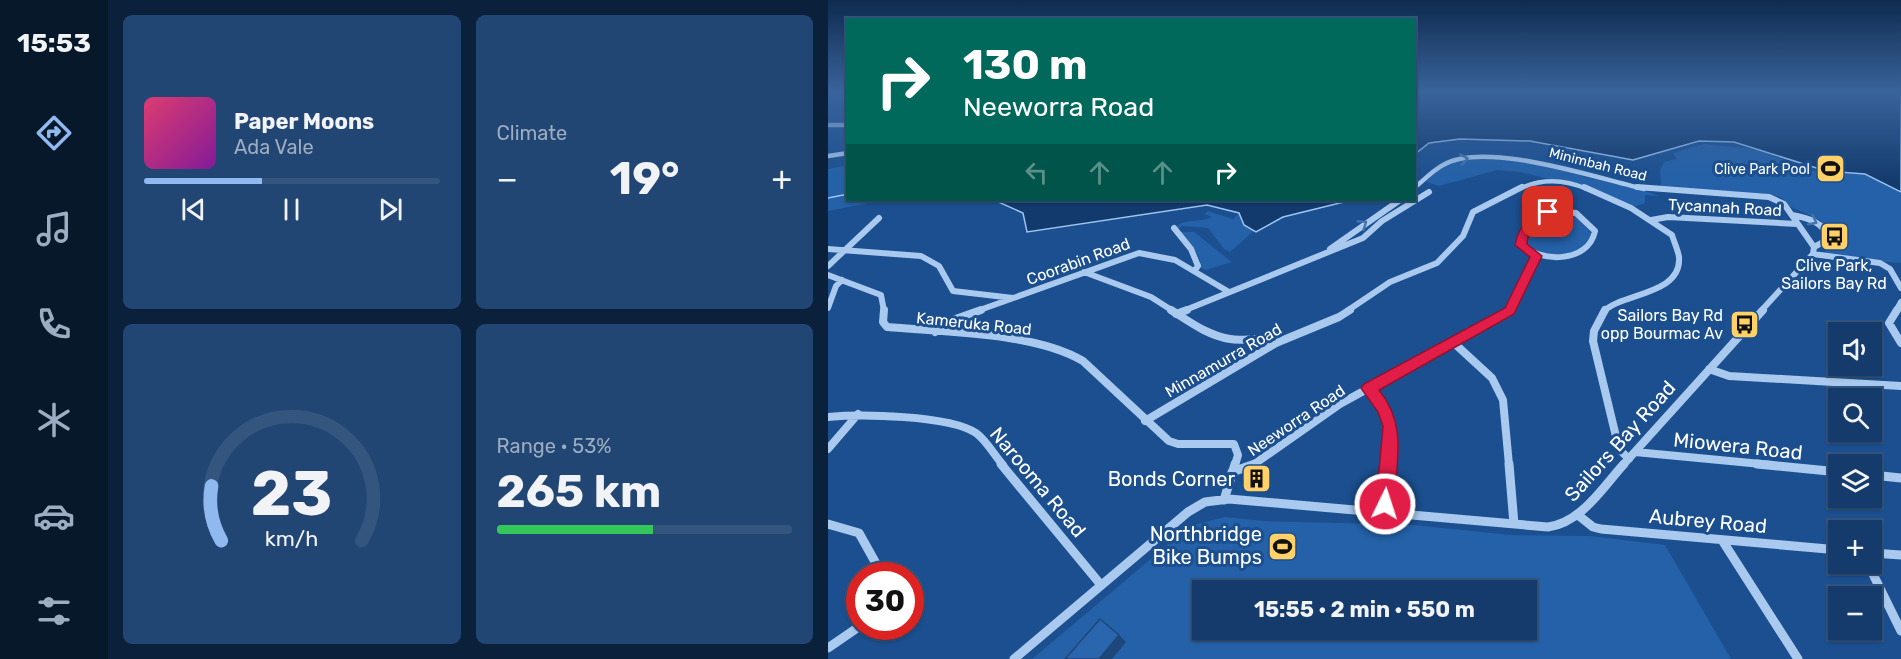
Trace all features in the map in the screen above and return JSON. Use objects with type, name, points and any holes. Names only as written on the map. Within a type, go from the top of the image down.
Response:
[{"type":"street","points":[[828,125],[846,124]]},
{"type":"street","points":[[828,156],[846,153]]},
{"type":"street","name":"Minimbah Road","points":[[1416,186],[1444,164],[1486,156],[1543,163],[1637,188],[1769,197],[1784,204],[1791,214]]},
{"type":"street","name":"Minnamurra Road","points":[[1145,421],[1276,343],[1339,316],[1390,282],[1437,263],[1463,236],[1473,212],[1533,182],[1561,181],[1584,186],[1651,220],[1672,235],[1679,259],[1672,276],[1654,290],[1605,309],[1593,336],[1619,449],[1632,455]]},
{"type":"street","points":[[1176,314],[1363,238],[1382,221],[1412,205],[1429,192]]},
{"type":"street","points":[[1329,251],[1334,244],[1398,201]]},
{"type":"street","points":[[1556,211],[1572,211],[1595,231],[1591,244],[1581,251],[1536,256],[1524,250],[1521,237],[1527,225],[1540,215],[1556,211]]},
{"type":"street","points":[[1791,214],[1814,250],[1880,262],[1890,269],[1901,288]]},
{"type":"street","name":"Sailors Bay Road","points":[[1014,659],[1192,509],[1205,502],[1224,500],[1556,526],[1578,515],[1814,250],[1829,239],[1827,231],[1810,219],[1791,214]]},
{"type":"street","name":"Tycannah Road","points":[[1651,220],[1663,216],[1797,224]]},
{"type":"street","points":[[828,266],[879,221]]},
{"type":"street","points":[[1174,228],[1196,258],[1198,266],[1195,270]]},
{"type":"street","points":[[828,249],[921,256],[939,266],[952,291],[1016,298]]},
{"type":"street","name":"Coorabin Road","points":[[935,332],[947,322],[1142,253],[1166,257],[1195,270],[1229,292]]},
{"type":"street","name":"Neeworra Road","points":[[1232,472],[1251,467],[1340,404],[1510,311],[1536,256]]},
{"type":"street","points":[[1084,273],[1151,297],[1209,334],[1232,340],[1269,339],[1276,343]]},
{"type":"street","name":"Kameruka Road","points":[[828,275],[881,296],[885,305],[883,322],[887,327],[1013,339],[1071,354],[1088,366],[1145,421],[1174,444],[1234,444],[1238,455],[1224,500]]},
{"type":"street","points":[[828,308],[835,288],[842,280]]},
{"type":"street","points":[[1901,302],[1889,323],[1901,343]]},
{"type":"street","points":[[1454,343],[1492,378],[1503,400],[1514,524]]},
{"type":"street","points":[[1709,369],[1729,376],[1901,386]]},
{"type":"street","points":[[1369,388],[1385,409],[1390,426],[1385,514]]},
{"type":"street","points":[[828,448],[858,414]]},
{"type":"street","name":"Narooma Road","points":[[828,417],[858,414],[945,423],[976,433],[1101,585]]},
{"type":"street","name":"Miowera Road","points":[[1632,455],[1828,471]]},
{"type":"street","points":[[1882,476],[1901,478]]},
{"type":"street","name":"Aubrey Road","points":[[1578,515],[1593,527],[1601,529],[1828,549]]},
{"type":"street","points":[[828,524],[859,533],[875,562]]},
{"type":"street","points":[[1722,540],[1798,659]]},
{"type":"street","points":[[1882,554],[1901,555]]},
{"type":"street","points":[[1873,574],[1901,631]]},
{"type":"street","points":[[828,648],[846,636]]},
{"type":"shaded area","points":[[1416,122],[1901,122],[1901,192],[1865,174],[1826,171],[1734,142],[1699,141],[1633,160],[1530,141],[1460,139],[1429,143],[1416,153]]},
{"type":"shaded area","points":[[1704,144],[1755,149],[1813,171],[1865,174],[1901,192],[1901,263],[1824,257],[1827,247],[1836,237],[1820,220],[1791,207],[1780,197],[1761,193],[1719,194],[1661,186],[1660,170],[1664,162],[1677,159],[1673,153]]},
{"type":"shaded area","points":[[1486,156],[1557,166],[1585,177],[1637,188],[1659,196],[1645,195],[1645,203],[1631,208],[1591,189],[1520,172],[1497,170],[1439,186],[1426,182],[1444,164]]},
{"type":"shaded area","points":[[846,165],[846,201],[880,201],[828,211],[828,169]]},
{"type":"shaded area","points":[[996,201],[1348,201],[1283,217],[1256,232],[1244,225],[1239,213],[1207,205],[1027,232],[1023,213]]},
{"type":"shaded area","points":[[1208,211],[1233,219],[1239,213],[1255,230],[1230,252],[1224,249],[1208,228],[1182,226],[1178,229],[1176,226],[1212,217],[1204,214]]},
{"type":"shaded area","points":[[1555,213],[1575,216],[1593,235],[1575,254],[1537,255],[1522,243],[1532,221]]},
{"type":"shaded area","points":[[1181,232],[1194,232],[1232,262],[1206,270],[1201,268],[1197,254],[1181,237]]},
{"type":"shaded area","points":[[1225,517],[1265,521],[1414,525],[1510,535],[1590,536],[1665,545],[1731,659],[1032,659],[1190,526]]},
{"type":"building","points":[[1254,467],[1260,467],[1258,484],[1242,484],[1241,476]]},
{"type":"building","points":[[1100,619],[1119,635],[1099,659],[1065,659]]},
{"type":"waterway","points":[[828,198],[846,194]]},
{"type":"place","name":"Clive Park Pool","points":[[1831,169]]},
{"type":"place","name":"Clive Park, Sailors Bay Rd","points":[[1834,237]]},
{"type":"place","name":"Sailors Bay Rd opp Bourmac Av","points":[[1744,324]]},
{"type":"place","name":"Bonds Corner","points":[[1256,479]]},
{"type":"place","name":"Northbridge Bike Bumps","points":[[1283,546]]},
{"type":"route","points":[[1385,504],[1389,417],[1379,399],[1369,388],[1469,336],[1510,311],[1536,256],[1524,250],[1520,243],[1521,237],[1527,225],[1548,212]]}]
